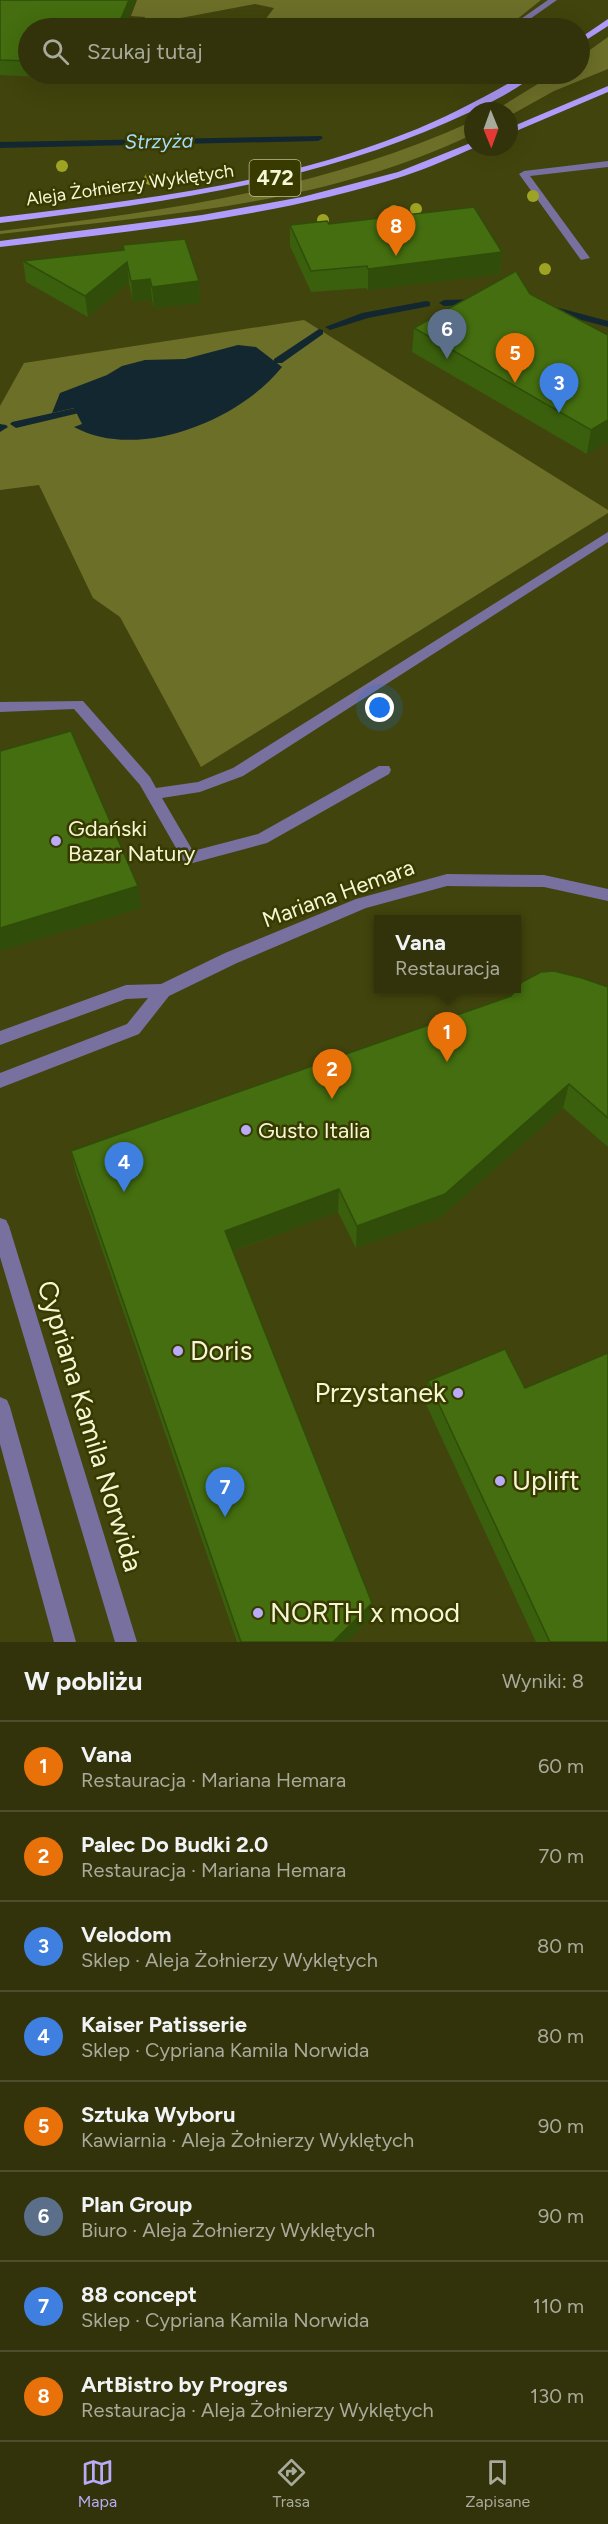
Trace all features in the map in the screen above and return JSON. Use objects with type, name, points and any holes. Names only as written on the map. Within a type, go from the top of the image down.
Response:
[{"type":"main road","points":[[590,34],[608,22]]},
{"type":"main road","name":"Aleja Żołnierzy Wyklętych","points":[[0,220],[225,189],[305,171],[399,141],[490,100],[515,84]]},
{"type":"main road","points":[[518,127],[608,89]]},
{"type":"main road","name":"Aleja Żołnierzy Wyklętych","points":[[0,244],[217,217],[304,200],[401,174],[464,149]]},
{"type":"street","points":[[526,18],[552,0]]},
{"type":"street","points":[[585,258],[524,174],[608,164]]},
{"type":"street","points":[[153,794],[200,787],[238,772],[608,536]]},
{"type":"street","points":[[0,707],[78,704],[153,794],[189,858],[262,839],[384,770]]},
{"type":"street","name":"Mariana Hemara","points":[[0,1038],[126,992],[163,991],[231,958],[362,903],[432,882],[447,879],[544,881],[608,895]]},
{"type":"street","name":"Mariana Hemara","points":[[0,1081],[133,1029],[163,991]]},
{"type":"street","name":"Cypriana Kamila Norwida","points":[[0,1226],[126,1642]]},
{"type":"street","points":[[0,1407],[65,1642]]},
{"type":"shaded area","points":[[137,0],[541,0],[518,18],[266,18],[274,8],[255,4],[181,18],[131,16]]},
{"type":"shaded area","points":[[608,37],[608,69],[590,76],[590,50]]},
{"type":"shaded area","points":[[538,84],[571,84],[518,111],[518,102],[509,102]]},
{"type":"shaded area","points":[[464,125],[464,138],[417,158],[360,177],[301,192],[181,213],[0,234],[0,231],[182,206],[241,194],[300,181],[416,145]]},
{"type":"shaded area","points":[[304,320],[608,510],[608,513],[201,767],[120,617],[93,598],[39,485],[0,490],[0,406],[24,363]]},
{"type":"water","points":[[238,345],[256,347],[282,367],[264,386],[241,404],[215,419],[186,430],[157,437],[128,440],[100,437],[74,427],[82,424],[74,408],[52,413],[60,393],[107,375],[122,366],[145,360],[185,359]]},
{"type":"building","points":[[0,0],[129,0],[121,18],[18,18],[18,61],[0,60]]},
{"type":"building","points":[[474,207],[502,252],[368,269],[367,266],[311,271],[290,225],[327,221],[329,224]]},
{"type":"building","points":[[185,239],[199,281],[152,287],[150,279],[131,281],[127,262],[85,296],[23,261],[124,250],[123,245]]},
{"type":"building","points":[[516,271],[530,294],[608,335],[608,420],[591,430],[414,328]]},
{"type":"building","name":"Gdański Bazar Natury","points":[[71,731],[138,886],[0,928],[0,751]]},
{"type":"building","points":[[554,971],[608,987],[608,1118],[569,1084],[445,1194],[357,1226],[339,1189],[225,1231],[372,1603],[333,1642],[241,1642],[71,1151],[511,996],[513,993],[521,993],[522,982],[541,972]]},
{"type":"building","points":[[505,1349],[525,1388],[608,1353],[608,1642],[550,1642],[428,1381]]},
{"type":"waterway","name":"Strzyża","points":[[0,145],[318,138]]},
{"type":"waterway","points":[[444,303],[479,302]]},
{"type":"waterway","points":[[330,327],[366,315],[426,304]]},
{"type":"waterway","points":[[544,307],[608,324]]},
{"type":"waterway","points":[[278,361],[319,332]]},
{"type":"waterway","points":[[16,424],[75,411]]},
{"type":"place","name":"ArtBistro by Progres","points":[[396,256]]},
{"type":"place","name":"Plan Group","points":[[447,359]]},
{"type":"place","name":"Sztuka Wyboru","points":[[515,383]]},
{"type":"place","name":"Velodom","points":[[559,413]]},
{"type":"place","name":"Gdański Bazar Natury","points":[[56,841]]},
{"type":"place","name":"Vana","points":[[447,1062]]},
{"type":"place","name":"Palec Do Budki 2.0","points":[[332,1099]]},
{"type":"place","name":"Gusto Italia","points":[[246,1130]]},
{"type":"place","name":"Kaiser Patisserie","points":[[124,1192]]},
{"type":"place","name":"Doris","points":[[178,1351]]},
{"type":"place","name":"Przystanek","points":[[458,1393]]},
{"type":"place","name":"Uplift","points":[[500,1481]]},
{"type":"place","name":"88 concept","points":[[225,1517]]},
{"type":"place","name":"NORTH x mood","points":[[258,1613]]}]
